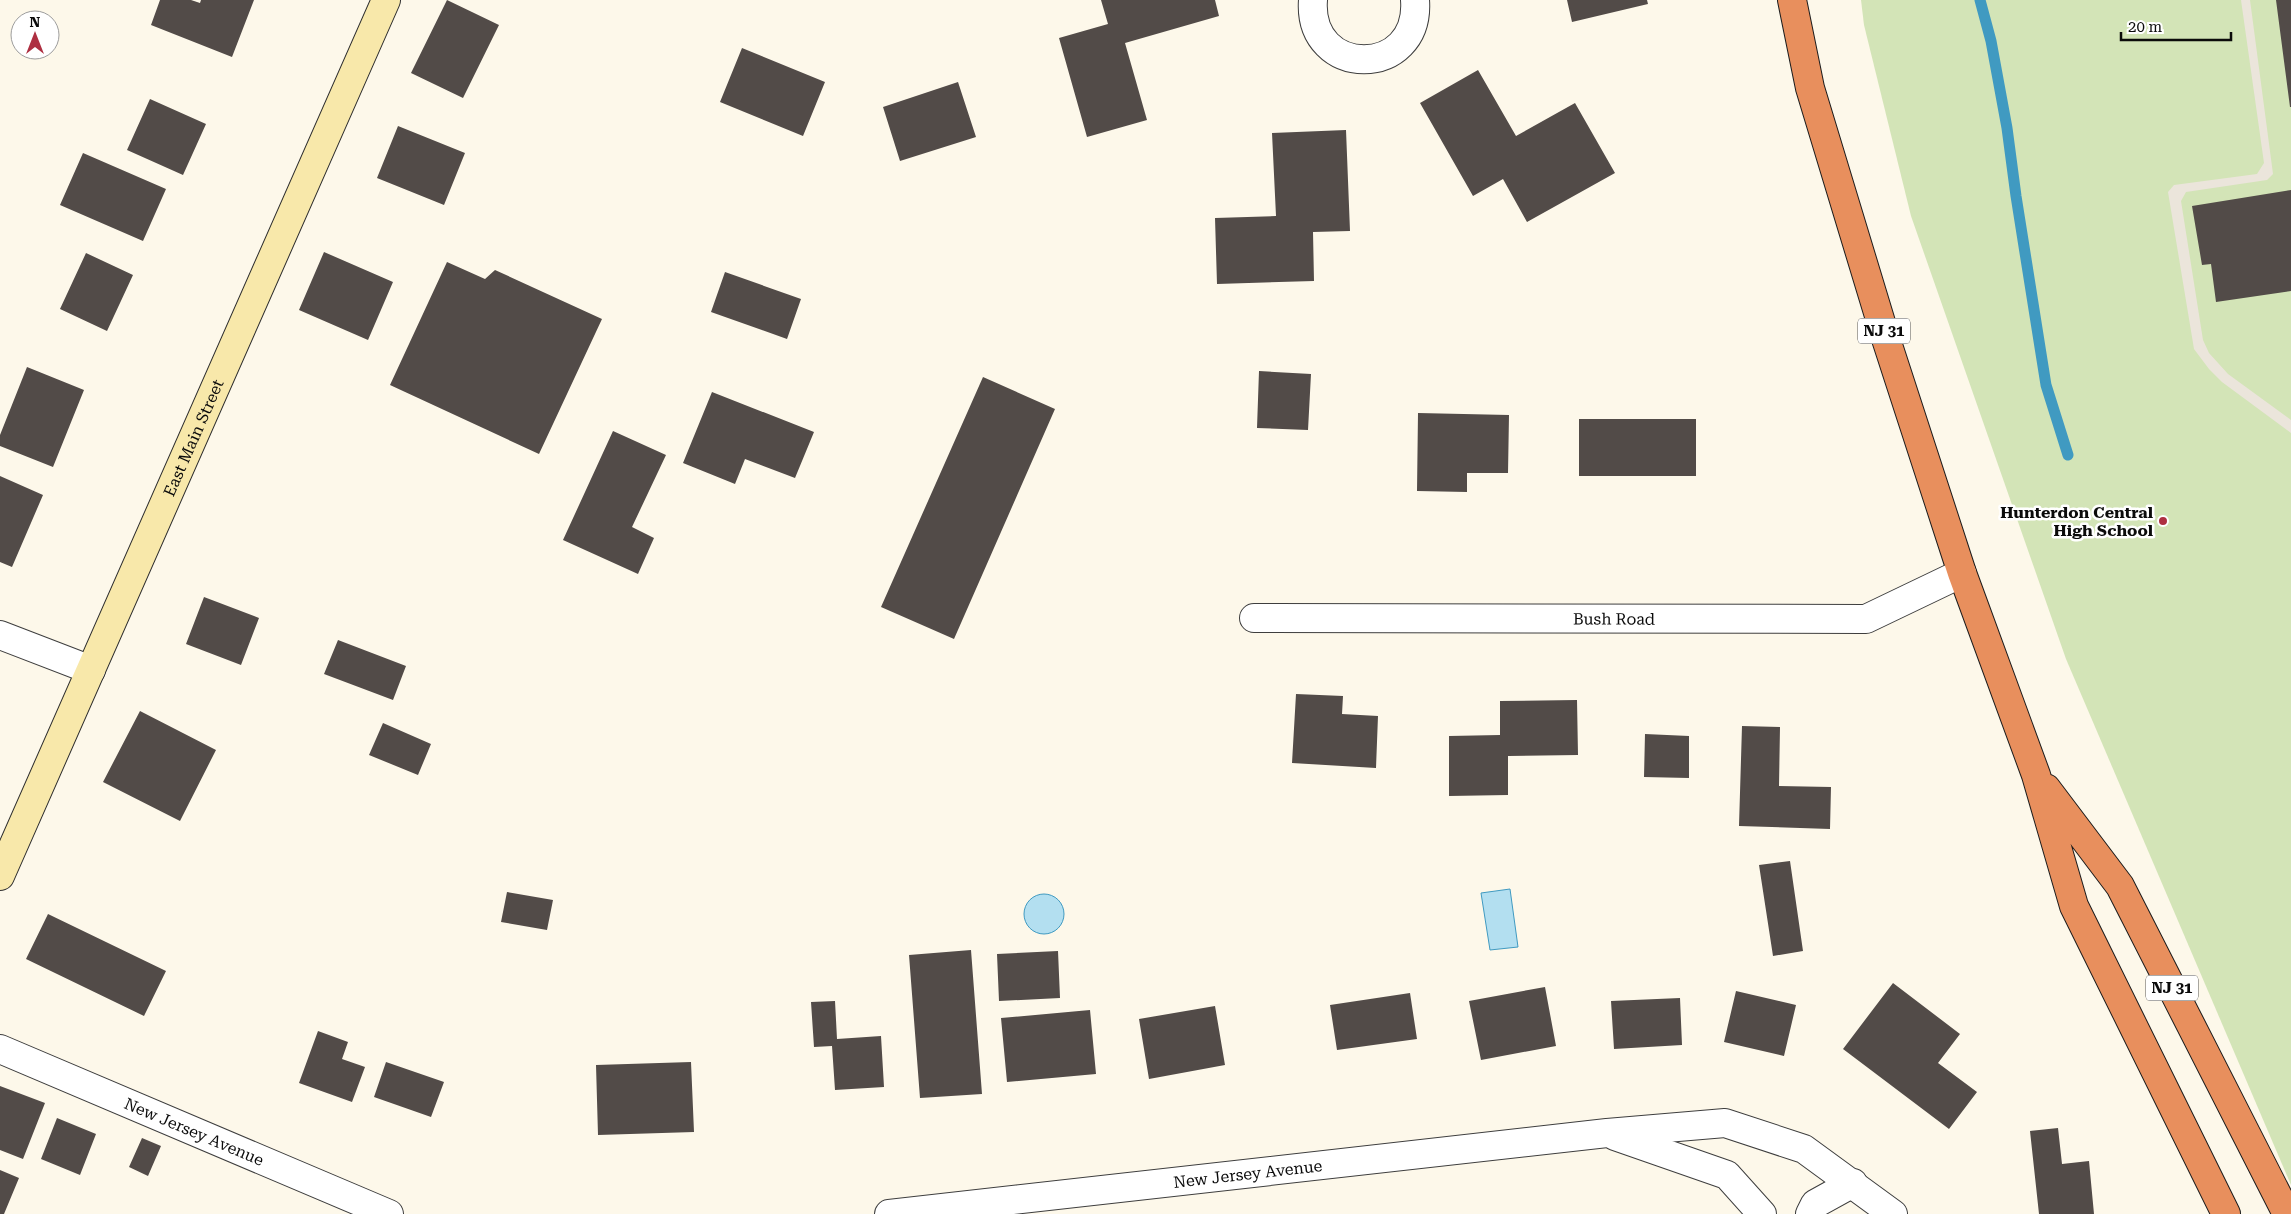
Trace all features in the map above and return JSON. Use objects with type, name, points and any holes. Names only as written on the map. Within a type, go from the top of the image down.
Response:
[{"type":"highway","name":"NJ 31","points":[[1792,0],[1810,88],[1845,207],[1962,573],[2036,775],[2074,906],[2226,1214]]},
{"type":"highway","name":"NJ 31","points":[[2036,775],[2120,886],[2287,1214]]},
{"type":"street","name":"East Main Street","points":[[0,876],[386,0]]},
{"type":"street","points":[[1313,0],[1312,13],[1316,29],[1326,43],[1339,54],[1354,59],[1371,60],[1388,54],[1402,44],[1412,30],[1416,13],[1415,0]]},
{"type":"street","name":"Bush Road","points":[[1254,618],[1866,619],[1962,573]]},
{"type":"street","points":[[0,636],[91,670]]},
{"type":"street","name":"New Jersey Avenue","points":[[0,1049],[390,1214]]},
{"type":"street","name":"New Jersey Avenue","points":[[889,1214],[1051,1205],[1607,1133],[1725,1123],[1804,1149],[1893,1214]]},
{"type":"street","name":"New Jersey Avenue","points":[[1607,1133],[1727,1175],[1762,1214]]},
{"type":"street","points":[[1810,1214],[1815,1204],[1853,1184]]},
{"type":"green space","name":"Hunterdon Central High School","points":[[1861,0],[2291,0],[2291,1185],[2066,659],[1911,216],[1864,25]]},
{"type":"shaded area","points":[[2241,0],[2250,0],[2273,174],[2267,180],[2186,192],[2181,201],[2203,340],[2209,353],[2228,374],[2291,420],[2291,433],[2222,382],[2209,369],[2194,349],[2168,192],[2174,185],[2257,174],[2264,163]]},
{"type":"water","points":[[1510,889],[1518,947],[1490,950],[1481,893]]},
{"type":"water","points":[[1048,894],[1055,897],[1061,903],[1064,914],[1063,922],[1055,931],[1048,934],[1040,934],[1033,931],[1025,922],[1024,910],[1027,903],[1036,895]]},
{"type":"building","points":[[160,0],[191,0],[200,3],[201,0],[254,0],[232,57],[151,25]]},
{"type":"building","points":[[447,0],[499,25],[463,98],[411,73]]},
{"type":"building","points":[[1101,0],[1215,0],[1219,16],[1125,43],[1147,120],[1087,137],[1059,38],[1108,24]]},
{"type":"building","points":[[1567,0],[1647,0],[1648,4],[1572,22]]},
{"type":"building","points":[[2276,0],[2291,0],[2291,107],[2290,107]]},
{"type":"building","points":[[742,48],[825,82],[803,136],[720,102]]},
{"type":"building","points":[[1478,70],[1516,136],[1575,103],[1615,173],[1527,222],[1503,179],[1473,196],[1420,103]]},
{"type":"building","points":[[958,82],[976,137],[900,161],[883,107]]},
{"type":"building","points":[[150,99],[206,124],[183,175],[127,150]]},
{"type":"building","points":[[398,126],[465,153],[444,205],[377,178]]},
{"type":"building","points":[[1346,130],[1350,231],[1313,232],[1314,281],[1217,284],[1215,218],[1276,216],[1272,133]]},
{"type":"building","points":[[83,153],[166,189],[143,241],[60,205]]},
{"type":"building","points":[[2291,190],[2291,291],[2216,302],[2211,264],[2202,265],[2192,206]]},
{"type":"building","points":[[324,252],[393,282],[368,340],[299,310]]},
{"type":"building","points":[[86,253],[133,275],[107,331],[60,309]]},
{"type":"building","points":[[447,262],[485,279],[495,270],[602,319],[539,454],[390,385]]},
{"type":"building","points":[[725,272],[801,299],[787,339],[711,312]]},
{"type":"building","points":[[27,367],[84,390],[53,467],[0,446],[0,435]]},
{"type":"building","points":[[1259,371],[1311,374],[1308,430],[1257,428]]},
{"type":"building","points":[[983,377],[1055,409],[954,639],[881,607]]},
{"type":"building","points":[[712,392],[814,432],[795,478],[745,459],[735,484],[683,463]]},
{"type":"building","points":[[1418,413],[1509,415],[1508,473],[1467,473],[1467,492],[1417,491]]},
{"type":"building","points":[[1579,419],[1696,419],[1696,476],[1579,476]]},
{"type":"building","points":[[613,431],[666,455],[632,527],[654,538],[638,574],[563,540]]},
{"type":"building","points":[[0,476],[43,495],[12,567],[0,562]]},
{"type":"building","points":[[204,597],[259,618],[241,665],[186,644]]},
{"type":"building","points":[[338,640],[406,666],[393,700],[324,674]]},
{"type":"building","points":[[1296,694],[1343,696],[1342,714],[1378,716],[1376,768],[1292,763]]},
{"type":"building","points":[[1577,700],[1578,755],[1508,756],[1508,795],[1449,796],[1449,736],[1500,735],[1500,701]]},
{"type":"building","points":[[140,711],[216,750],[180,821],[103,782]]},
{"type":"building","points":[[383,723],[431,744],[418,775],[369,755]]},
{"type":"building","points":[[1742,726],[1780,727],[1779,786],[1831,787],[1830,829],[1739,826]]},
{"type":"building","points":[[1645,734],[1689,736],[1689,778],[1644,777]]},
{"type":"building","points":[[1790,861],[1803,951],[1773,956],[1759,865]]},
{"type":"building","points":[[507,892],[553,900],[547,930],[501,922]]},
{"type":"building","points":[[48,914],[166,971],[144,1016],[26,959]]},
{"type":"building","points":[[971,950],[982,1094],[920,1098],[909,955]]},
{"type":"building","points":[[1058,951],[1060,998],[999,1001],[997,954]]},
{"type":"building","points":[[1893,983],[1960,1034],[1938,1063],[1977,1092],[1949,1129],[1843,1049]]},
{"type":"building","points":[[1545,987],[1556,1046],[1481,1060],[1469,1001]]},
{"type":"building","points":[[1736,991],[1796,1005],[1784,1056],[1724,1042]]},
{"type":"building","points":[[1410,993],[1417,1039],[1337,1050],[1330,1005]]},
{"type":"building","points":[[1680,998],[1682,1045],[1614,1049],[1611,1001]]},
{"type":"building","points":[[835,1001],[837,1039],[881,1036],[884,1087],[835,1090],[832,1046],[814,1047],[811,1002]]},
{"type":"building","points":[[1215,1006],[1225,1065],[1149,1079],[1139,1019]]},
{"type":"building","points":[[1090,1010],[1096,1074],[1007,1082],[1001,1018]]},
{"type":"building","points":[[318,1031],[348,1042],[342,1059],[365,1067],[352,1102],[299,1083]]},
{"type":"building","points":[[386,1062],[444,1082],[431,1117],[374,1097]]},
{"type":"building","points":[[691,1062],[694,1132],[598,1135],[596,1065]]},
{"type":"building","points":[[0,1086],[45,1103],[23,1159],[0,1150]]},
{"type":"building","points":[[57,1118],[96,1134],[80,1175],[41,1159]]},
{"type":"building","points":[[2058,1128],[2062,1164],[2089,1161],[2094,1214],[2039,1214],[2030,1131]]},
{"type":"building","points":[[142,1138],[161,1146],[148,1176],[129,1167]]},
{"type":"building","points":[[0,1170],[19,1178],[4,1214],[0,1214]]},
{"type":"waterway","points":[[1980,0],[1991,41],[2007,128],[2046,385],[2068,455]]},
{"type":"place","name":"Hunterdon Central High School","points":[[2163,521]]}]
